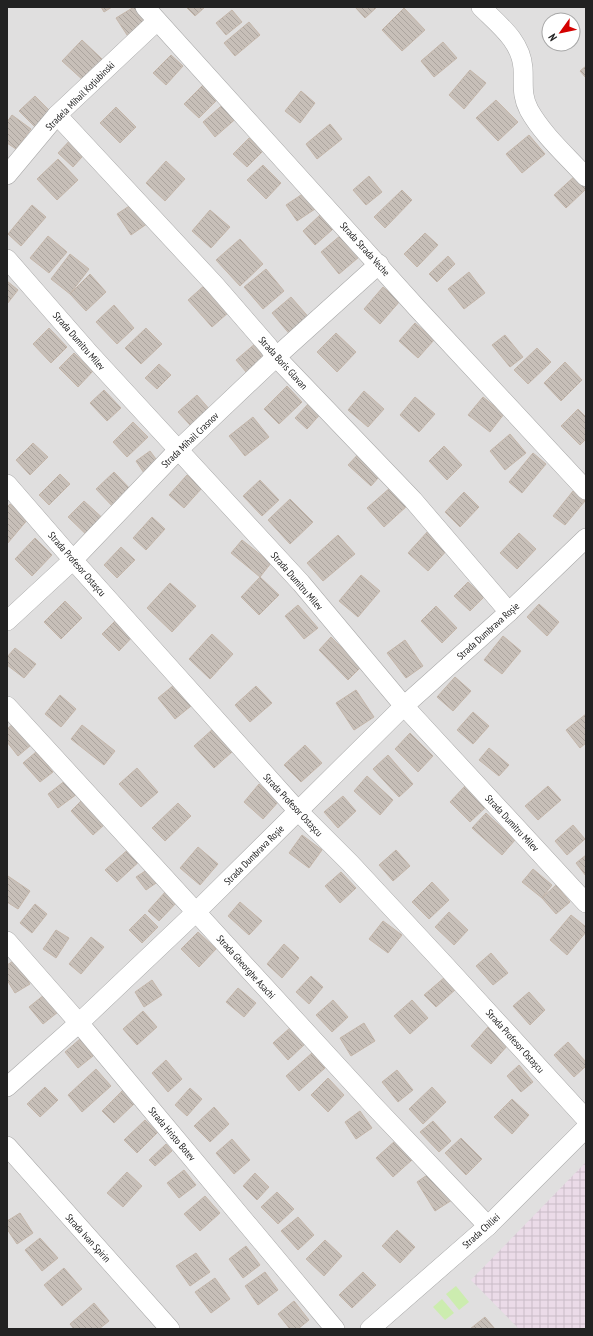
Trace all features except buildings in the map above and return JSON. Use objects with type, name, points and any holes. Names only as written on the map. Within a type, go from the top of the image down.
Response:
[{"type":"street","points":[[481,7],[512,37],[519,50],[523,67],[523,95],[529,110],[541,127],[586,178]]},
{"type":"street","name":"Stradela Mihail Koțiubinski","points":[[7,175],[57,115],[151,14]]},
{"type":"street","name":"Strada Strada Veche","points":[[151,14],[379,264],[417,308],[586,490]]},
{"type":"street","name":"Strada Boris Glavan","points":[[57,115],[215,285],[276,357],[413,500],[509,612]]},
{"type":"street","name":"Strada Dumitru Milev","points":[[7,259],[90,354],[300,583],[404,706],[586,903]]},
{"type":"street","name":"Strada Mihail Crasnov","points":[[7,622],[74,560],[178,450],[276,357],[379,264]]},
{"type":"street","name":"Strada Profesor Ostașcu","points":[[7,484],[298,811],[350,863],[438,957],[586,1119]]},
{"type":"street","name":"Strada Dumbrava Roșie","points":[[7,1087],[79,1023],[196,912],[404,706],[509,612],[586,538]]},
{"type":"street","name":"Strada Gheorghe Asachi","points":[[7,706],[373,1105],[488,1226]]},
{"type":"street","name":"Strada Hristo Botev","points":[[7,941],[79,1023],[336,1329]]},
{"type":"street","name":"Strada Chiliei","points":[[370,1329],[488,1226],[586,1128]]},
{"type":"street","name":"Strada Ivan Spirin","points":[[7,1146],[170,1329]]},
{"type":"shaded area","points":[[7,7],[586,7],[586,1329],[7,1329]]},
{"type":"shaded area","points":[[586,1162],[586,1326],[583,1329],[519,1329],[471,1280]]},
{"type":"green space","points":[[456,1286],[469,1302],[459,1310],[446,1294]]},
{"type":"green space","points":[[442,1299],[454,1313],[445,1320],[433,1307]]}]
